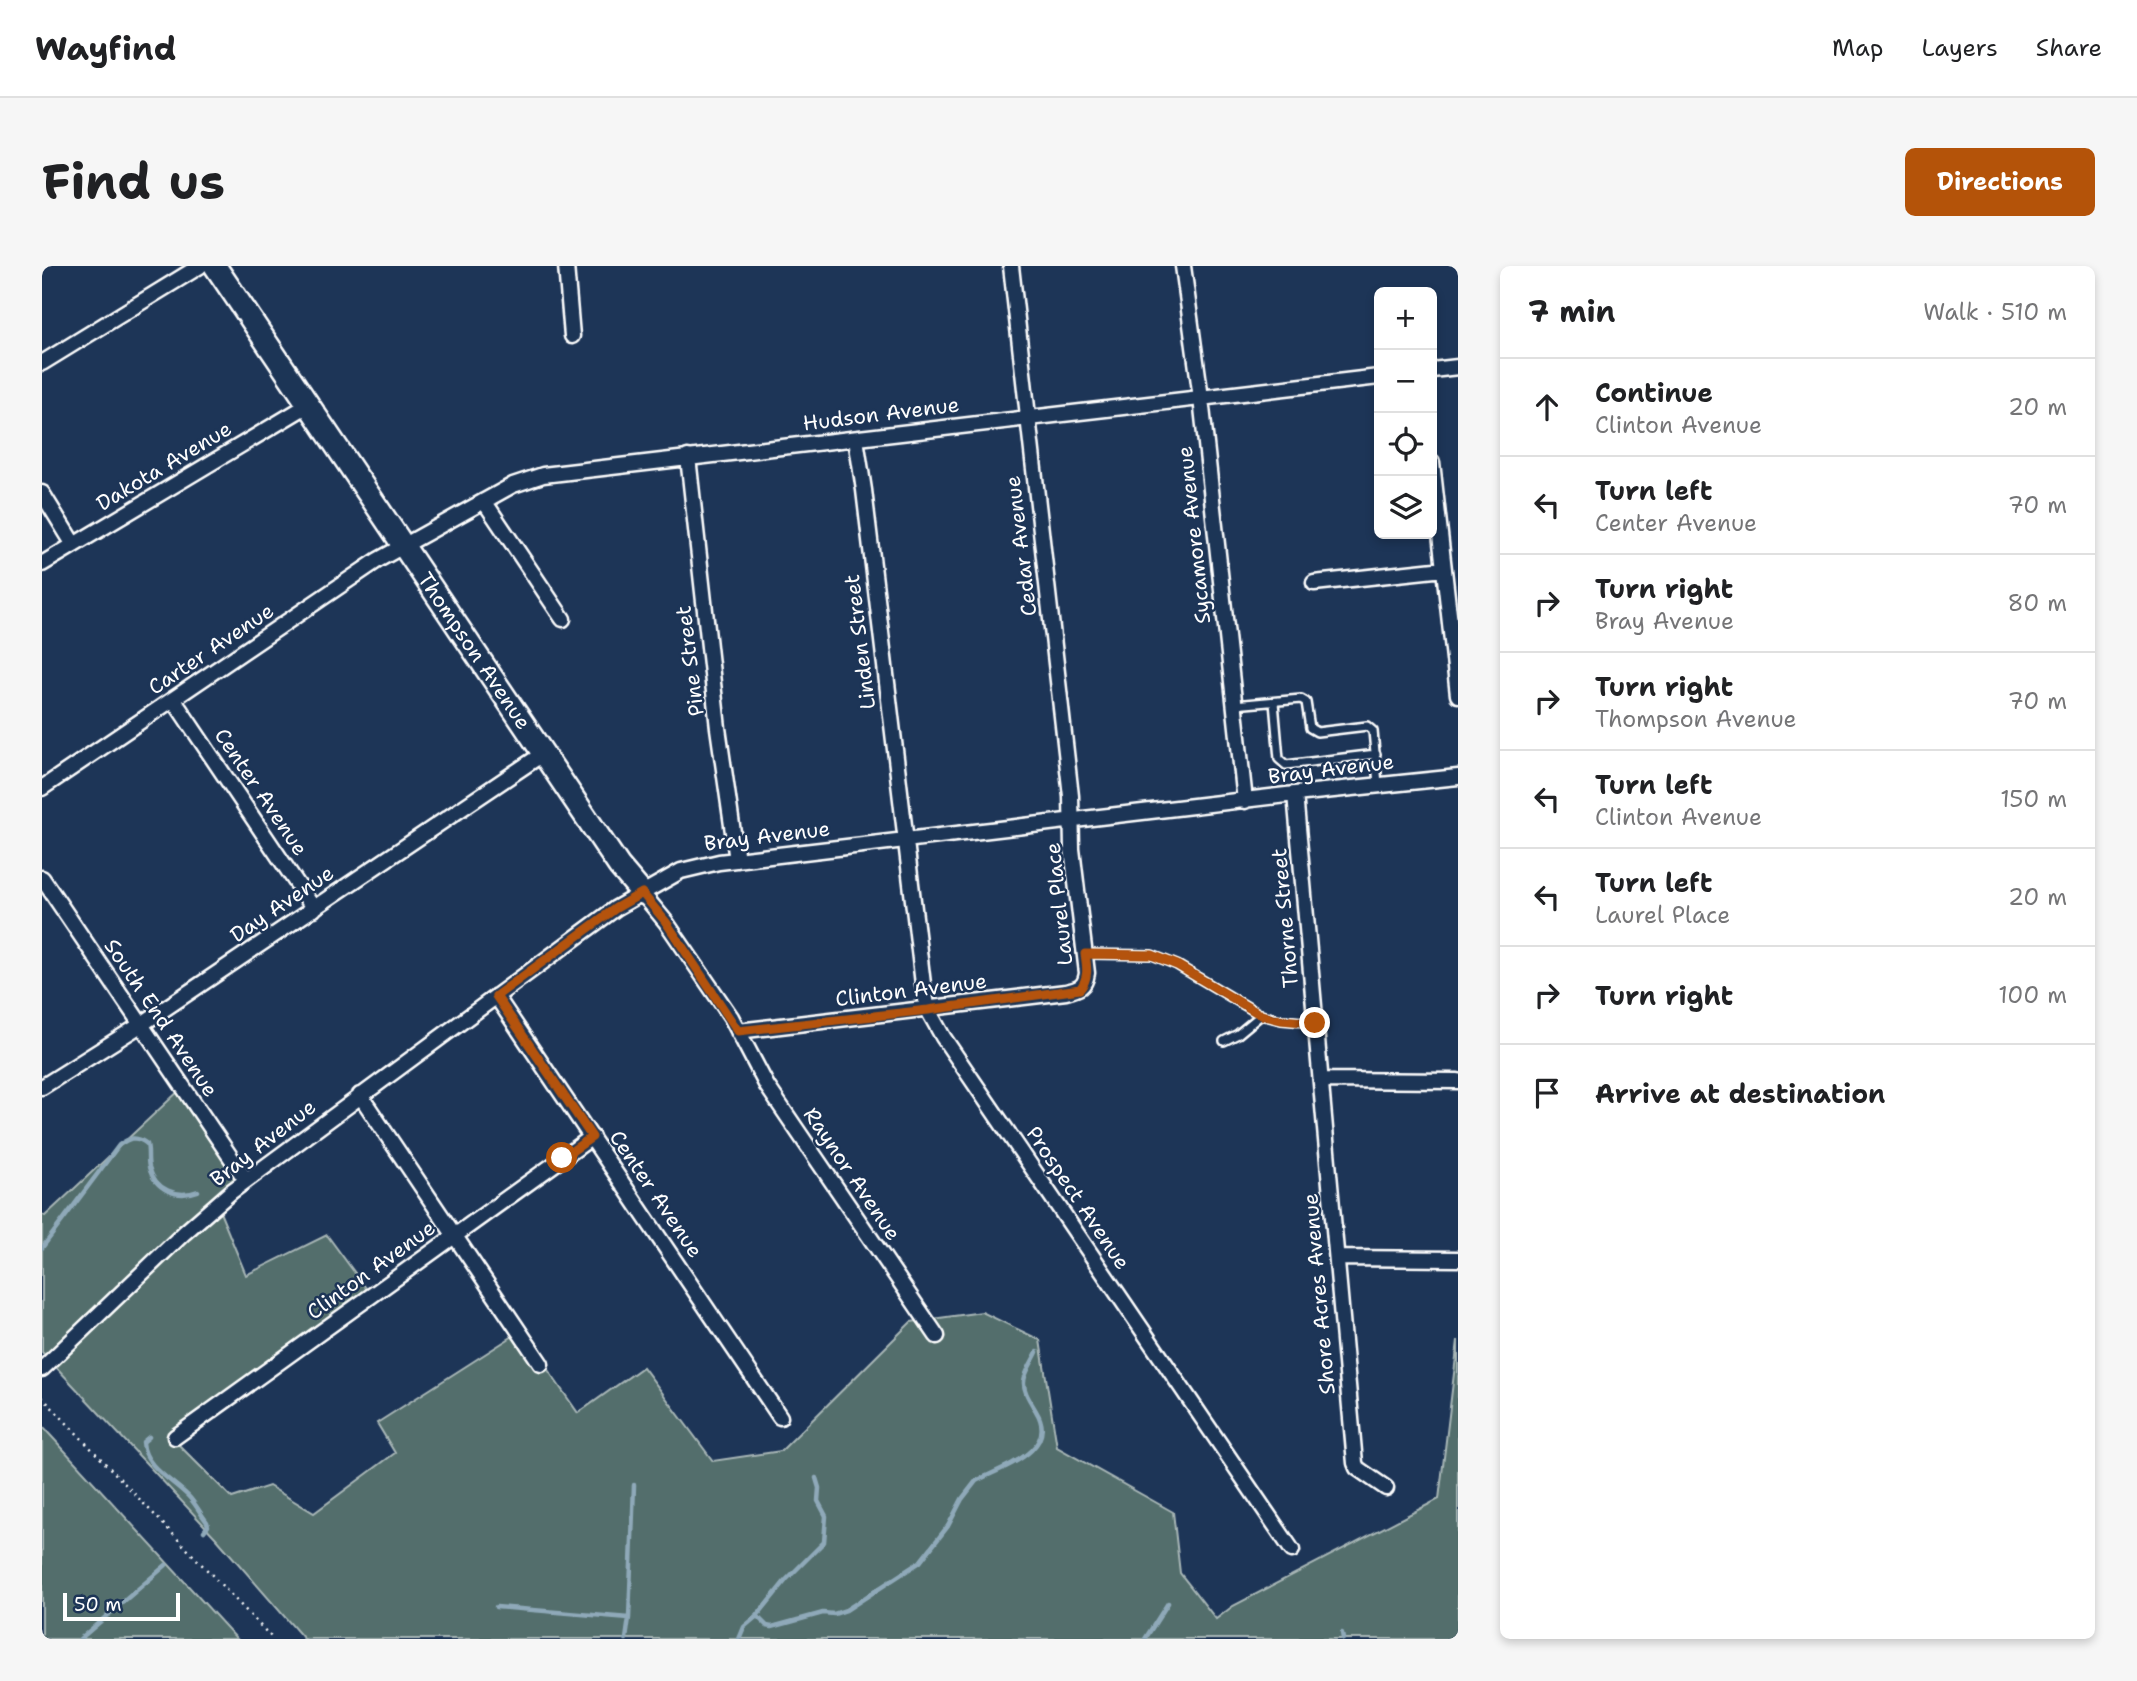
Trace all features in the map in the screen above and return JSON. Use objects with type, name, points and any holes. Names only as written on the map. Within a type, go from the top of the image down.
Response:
[{"type":"street","points":[[42,363],[200,266]]},
{"type":"street","name":"Thompson Avenue","points":[[215,266],[619,866],[666,922],[738,1031]]},
{"type":"street","points":[[566,266],[572,336]]},
{"type":"street","name":"Cedar Avenue","points":[[1011,266],[1072,821]]},
{"type":"street","name":"Sycamore Avenue","points":[[1183,266],[1201,398],[1245,801]]},
{"type":"street","points":[[1437,370],[1458,368]]},
{"type":"street","name":"Hudson Avenue","points":[[404,547],[484,500],[513,485],[543,475],[1374,378]]},
{"type":"street","name":"Dakota Avenue","points":[[42,564],[308,405]]},
{"type":"street","name":"Linden Street","points":[[856,439],[904,840]]},
{"type":"street","name":"Pine Street","points":[[688,457],[718,728],[737,860]]},
{"type":"street","points":[[1434,476],[1458,695]]},
{"type":"street","points":[[42,493],[74,545]]},
{"type":"street","points":[[484,500],[563,619]]},
{"type":"street","name":"Carter Avenue","points":[[42,788],[379,560],[404,547]]},
{"type":"street","points":[[1314,583],[1444,569]]},
{"type":"street","name":"Center Avenue","points":[[173,699],[314,909]]},
{"type":"street","name":"Day Avenue","points":[[42,1087],[142,1024],[544,753]]},
{"type":"street","name":"Bray Avenue","points":[[42,1369],[184,1233],[246,1180],[616,908],[689,869],[737,860],[1295,793],[1458,777]]},
{"type":"street","name":"Thorne Street","points":[[1295,793],[1322,1080]]},
{"type":"street","name":"Laurel Place","points":[[1072,821],[1072,849],[1086,982]]},
{"type":"street","name":"Prospect Avenue","points":[[904,840],[928,1010],[1292,1550]]},
{"type":"street","name":"South End Avenue","points":[[42,878],[246,1180]]},
{"type":"street","name":"Clinton Avenue","points":[[738,1031],[1066,992],[1080,989],[1086,982]]},
{"type":"street","name":"Center Avenue","points":[[496,996],[780,1416]]},
{"type":"street","name":"Raynor Avenue","points":[[738,1031],[767,1086],[937,1336]]},
{"type":"street","points":[[1322,1080],[1458,1081]]},
{"type":"street","name":"Shore Acres Avenue","points":[[1322,1080],[1355,1464],[1386,1488]]},
{"type":"street","points":[[360,1095],[541,1364]]},
{"type":"street","name":"Clinton Avenue","points":[[175,1437],[592,1137]]},
{"type":"street","points":[[1338,1258],[1458,1259]]},
{"type":"lane","points":[[1234,705],[1301,699],[1306,702],[1310,728],[1317,732],[1367,726],[1373,731],[1378,784]]},
{"type":"lane","points":[[1274,702],[1279,759],[1286,765],[1376,754]]},
{"type":"lane","points":[[1085,954],[1152,955],[1177,965],[1261,1015],[1315,1023]]},
{"type":"lane","points":[[1224,1041],[1238,1034],[1261,1015]]},
{"type":"path","points":[[42,1397],[273,1639]]},
{"type":"green space","points":[[182,1088],[249,1182],[217,1205],[246,1275],[327,1235],[374,1299],[177,1443],[232,1498],[269,1486],[314,1513],[395,1453],[377,1423],[521,1331],[578,1413],[643,1367],[713,1461],[781,1451],[911,1322],[982,1312],[1040,1340],[1057,1447],[1173,1512],[1180,1573],[1216,1619],[1233,1606],[1439,1499],[1458,1340],[1458,1639],[304,1639],[216,1538],[42,1352],[42,1214],[45,1216]]},
{"type":"green space","points":[[42,1426],[237,1639],[42,1639]]},
{"type":"waterway","points":[[42,1248],[119,1145],[129,1139],[139,1139],[147,1144],[149,1167],[156,1182],[162,1187],[182,1194],[198,1191]]},
{"type":"waterway","points":[[739,1639],[744,1627],[757,1616],[767,1626],[772,1627],[823,1613],[834,1614],[846,1610],[920,1562],[948,1526],[962,1499],[976,1481],[1013,1463],[1035,1447],[1041,1436],[1041,1425],[1026,1393],[1024,1381],[1037,1352]]},
{"type":"waterway","points":[[149,1437],[143,1442],[149,1459],[154,1467],[192,1501],[207,1522],[208,1526],[204,1531]]},
{"type":"waterway","points":[[757,1616],[786,1580],[824,1542],[826,1516],[818,1501],[819,1488],[816,1478]]},
{"type":"waterway","points":[[626,1639],[634,1485]]},
{"type":"waterway","points":[[80,1639],[166,1565]]},
{"type":"waterway","points":[[1145,1639],[1168,1603]]},
{"type":"waterway","points":[[496,1607],[629,1618]]},
{"type":"waterway","points":[[1342,1633],[1343,1639]]},
{"type":"route","points":[[562,1158],[592,1137],[496,996],[616,908],[642,893],[666,922],[738,1031],[928,1010],[1080,989],[1086,982],[1085,954],[1152,955],[1177,965],[1261,1015],[1315,1023]]}]
